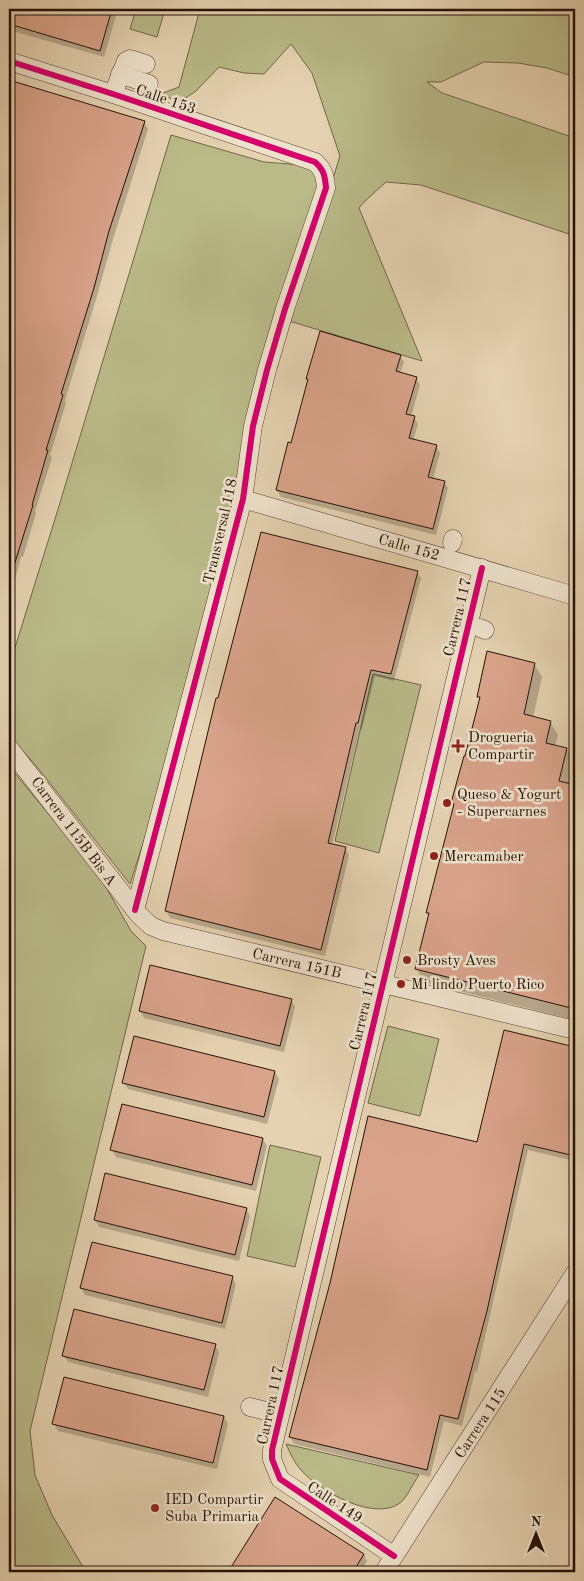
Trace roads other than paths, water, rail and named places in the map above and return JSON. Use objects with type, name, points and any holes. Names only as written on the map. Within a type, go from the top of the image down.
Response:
[{"type":"street","points":[[113,94],[124,63],[130,59],[146,64]]},
{"type":"street","name":"Calle 153","points":[[9,61],[315,162]]},
{"type":"street","points":[[120,74],[149,84]]},
{"type":"street","name":"Transversal 118","points":[[137,913],[243,499],[253,426],[267,370],[285,309],[326,188],[323,170],[315,162]]},
{"type":"street","name":"Calle 152","points":[[243,499],[575,596]]},
{"type":"street","name":"Carrera 117","points":[[272,1459],[275,1431],[482,568]]},
{"type":"street","name":"Carrera 115B Bis A","points":[[9,748],[137,913]]},
{"type":"street","name":"Carrera 151B","points":[[137,913],[151,926],[163,931],[575,1030]]},
{"type":"street","name":"Carrera 115","points":[[384,1572],[575,1273]]},
{"type":"street","name":"Calle 149","points":[[272,1459],[280,1479],[290,1487],[394,1556]]},
{"type":"place","name":"Drogueria Compartir","points":[[458,746]]},
{"type":"place","name":"Queso & Yogurt - Supercarnes","points":[[447,803]]},
{"type":"place","name":"Mercamaber","points":[[434,856]]},
{"type":"place","name":"Brosty Aves","points":[[407,960]]},
{"type":"place","name":"Mi lindo Puerto Rico","points":[[401,984]]},
{"type":"place","name":"IED Compartir Suba Primaria","points":[[155,1508]]}]
